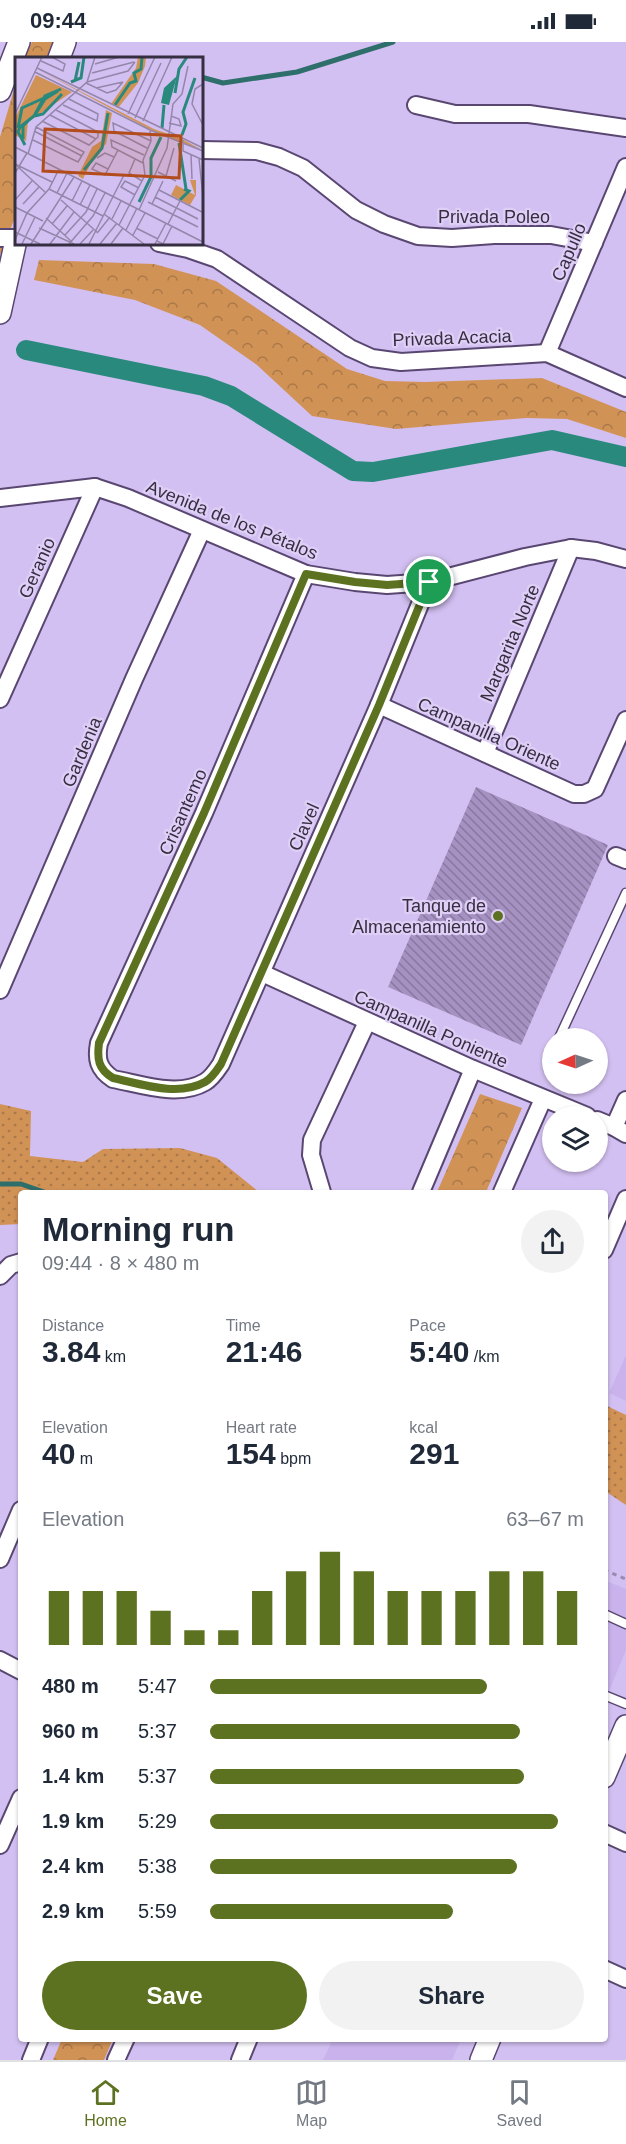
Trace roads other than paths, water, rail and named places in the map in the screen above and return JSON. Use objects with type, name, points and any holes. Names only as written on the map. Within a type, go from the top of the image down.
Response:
[{"type":"street","points":[[0,91],[19,42]]},
{"type":"street","points":[[59,57],[65,42]]},
{"type":"street","points":[[416,105],[455,114],[529,114],[626,128]]},
{"type":"street","name":"Privada Poleo","points":[[202,150],[257,151],[279,157],[303,168],[356,210],[384,224],[418,236],[452,238],[494,234],[551,235],[594,243]]},
{"type":"street","name":"Capullo","points":[[547,353],[626,167]]},
{"type":"street","points":[[0,238],[15,239]]},
{"type":"street","points":[[0,313],[15,244]]},
{"type":"street","name":"Privada Acacia","points":[[164,244],[217,259],[350,348],[372,358],[401,362],[547,353],[626,388]]},
{"type":"street","name":"Avenida de los Pétalos","points":[[0,498],[95,487],[128,498],[306,574],[355,582],[387,585],[429,582],[525,557],[571,548],[596,551],[626,559]]},
{"type":"street","name":"Geranio","points":[[0,699],[95,487]]},
{"type":"street","name":"Gardenia","points":[[0,990],[134,679],[202,530]]},
{"type":"street","name":"Margarita Norte","points":[[485,753],[571,548]]},
{"type":"street","name":"Crisantemo","points":[[206,1081],[186,1088],[173,1089],[113,1078],[104,1073],[99,1066],[97,1054],[99,1043],[204,813],[306,574]]},
{"type":"street","name":"Clavel","points":[[206,1081],[221,1064],[262,973],[379,705],[429,582]]},
{"type":"street","name":"Campanilla Oriente","points":[[379,705],[574,794],[584,794],[595,789],[626,720]]},
{"type":"street","name":"Campanilla Poniente","points":[[262,973],[367,1022],[561,1106]]},
{"type":"street","points":[[321,1190],[311,1155],[312,1140],[367,1022]]},
{"type":"street","points":[[422,1190],[473,1069]]},
{"type":"street","points":[[503,1190],[543,1099]]},
{"type":"street","points":[[620,1130],[626,1100]]},
{"type":"street","points":[[608,1241],[626,1199]]},
{"type":"street","points":[[0,1559],[18,1517]]},
{"type":"street","points":[[0,1660],[18,1669]]},
{"type":"street","points":[[608,1765],[618,1738]]},
{"type":"street","points":[[0,1845],[18,1805]]},
{"type":"street","points":[[608,1835],[626,1843]]},
{"type":"street","points":[[608,1971],[626,1979]]},
{"type":"street","points":[[31,2060],[38,2042]]},
{"type":"street","points":[[116,2060],[124,2042]]},
{"type":"street","points":[[240,2060],[247,2042]]},
{"type":"lane","points":[[564,1028],[626,893]]},
{"type":"lane","points":[[608,1616],[626,1624]]},
{"type":"lane","points":[[608,1697],[626,1704]]},
{"type":"waterway","points":[[202,77],[223,83],[297,72],[393,42]]},
{"type":"waterway","points":[[26,350],[204,386],[231,396],[353,471],[373,472],[552,440],[626,457]]},
{"type":"waterway","points":[[0,1184],[21,1184],[38,1190]]},
{"type":"place","name":"Tanque de Almacenamiento","points":[[498,916]]}]
